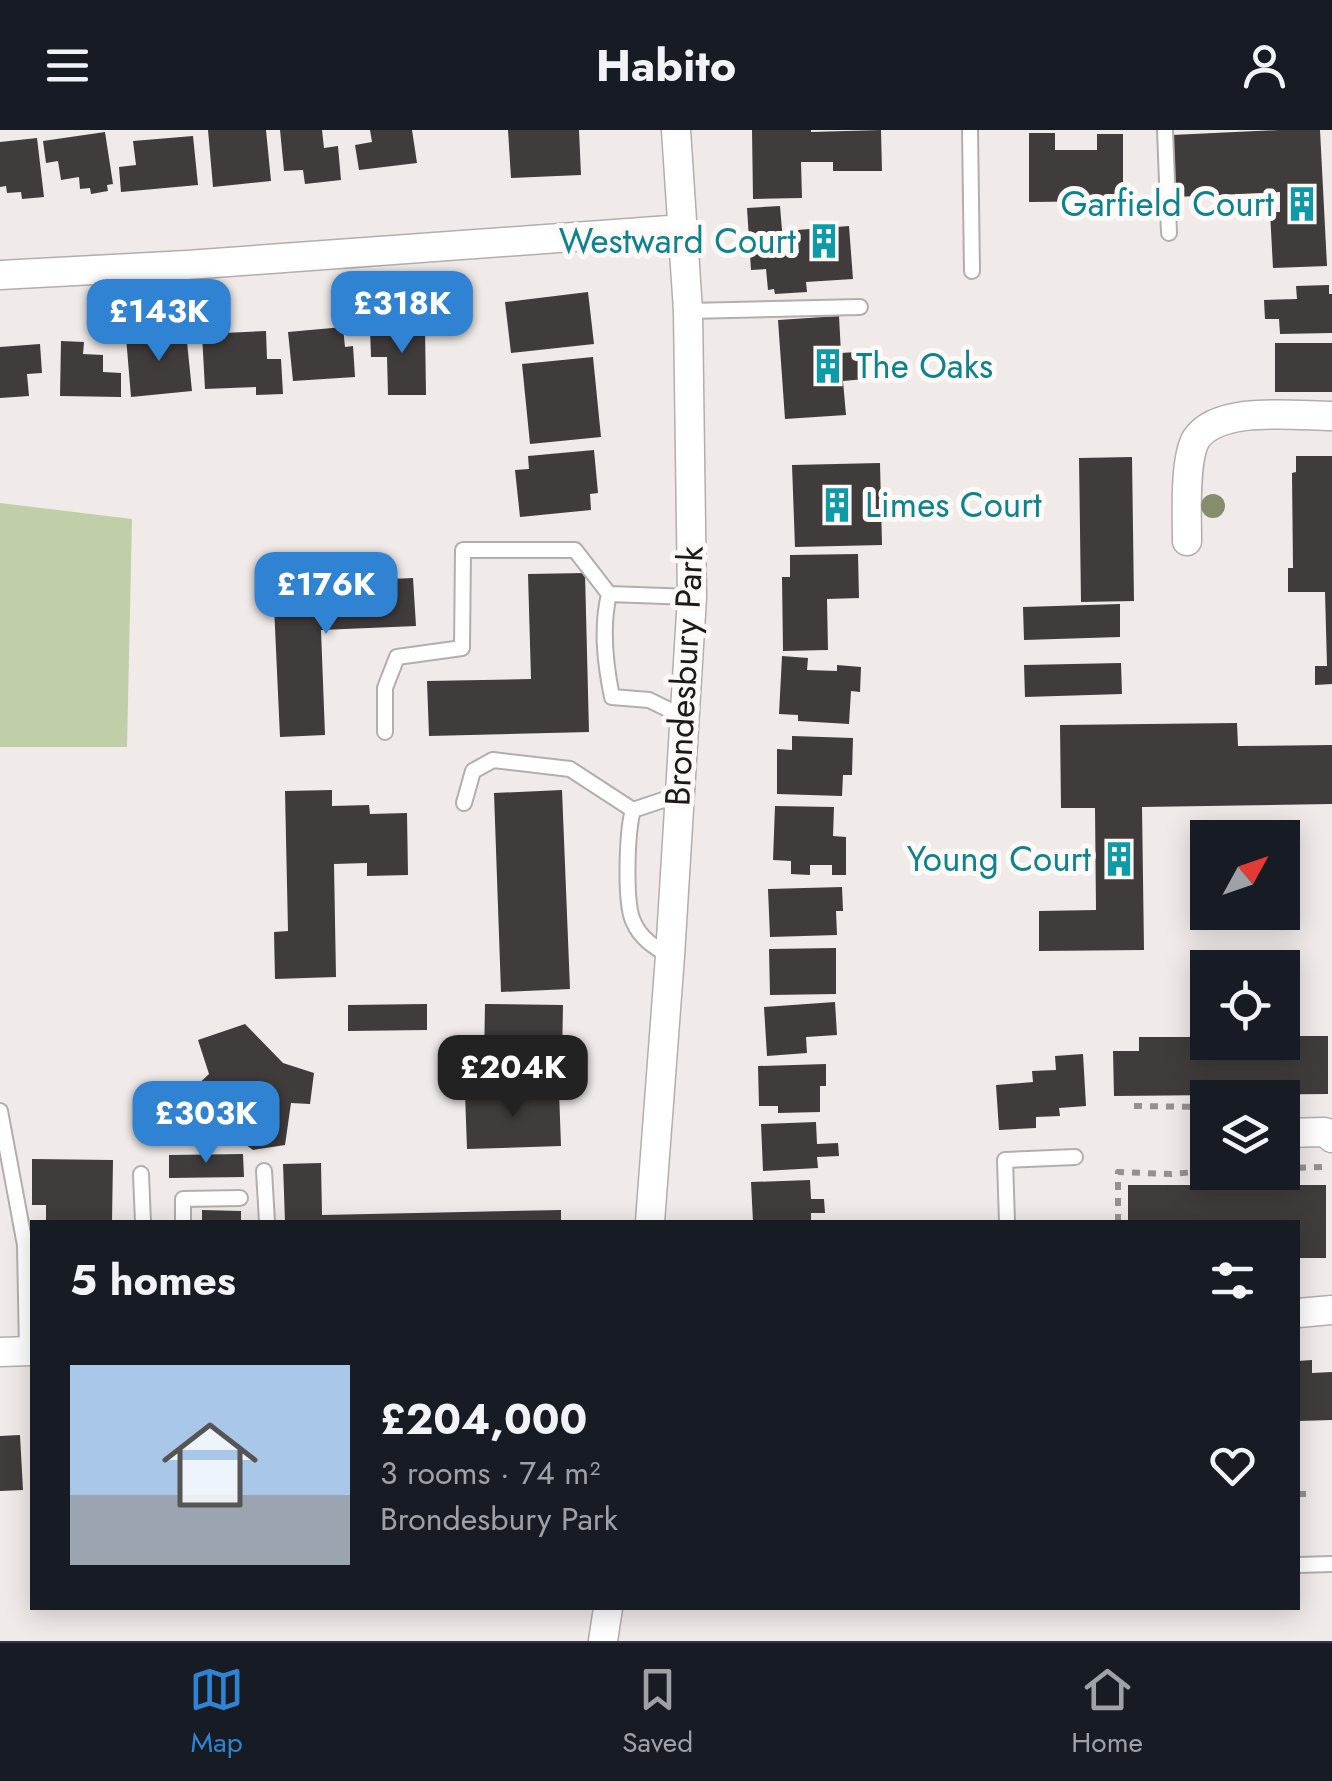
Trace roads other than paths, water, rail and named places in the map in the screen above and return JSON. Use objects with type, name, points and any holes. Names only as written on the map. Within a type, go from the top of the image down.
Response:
[{"type":"street","name":"Brondesbury Park","points":[[650,1220],[692,597],[688,311],[676,130]]},
{"type":"street","points":[[0,275],[683,229]]},
{"type":"street","points":[[1187,541],[1187,479],[1196,440],[1214,422],[1241,416],[1332,416]]},
{"type":"street","points":[[1300,1133],[1325,1132],[1332,1138]]},
{"type":"street","points":[[1300,1313],[1332,1310]]},
{"type":"street","points":[[604,1641],[608,1610]]},
{"type":"lane","points":[[970,130],[972,271]]},
{"type":"lane","points":[[1164,130],[1169,234]]},
{"type":"lane","points":[[688,311],[860,307]]},
{"type":"lane","points":[[385,732],[385,688],[398,657],[462,648],[463,550],[575,550],[609,594],[605,662],[612,697],[649,700],[684,717]]},
{"type":"lane","points":[[609,594],[692,597]]},
{"type":"lane","points":[[464,802],[474,772],[493,760],[570,769],[633,810]]},
{"type":"lane","points":[[633,810],[678,796]]},
{"type":"lane","points":[[633,810],[628,828],[631,918],[649,943],[670,956]]},
{"type":"lane","points":[[0,1111],[26,1245],[20,1351]]},
{"type":"lane","points":[[1007,1220],[1005,1160],[1076,1157]]},
{"type":"lane","points":[[264,1171],[267,1220]]},
{"type":"lane","points":[[141,1174],[143,1220]]},
{"type":"lane","points":[[184,1220],[183,1199],[240,1198]]},
{"type":"lane","points":[[1300,1565],[1332,1564]]},
{"type":"place","name":"Garfield Court","points":[[1302,204]]},
{"type":"place","name":"Westward Court","points":[[824,241]]},
{"type":"place","name":"The Oaks","points":[[828,366]]},
{"type":"place","name":"Limes Court","points":[[837,505]]},
{"type":"place","name":"Young Court","points":[[1119,859]]}]
